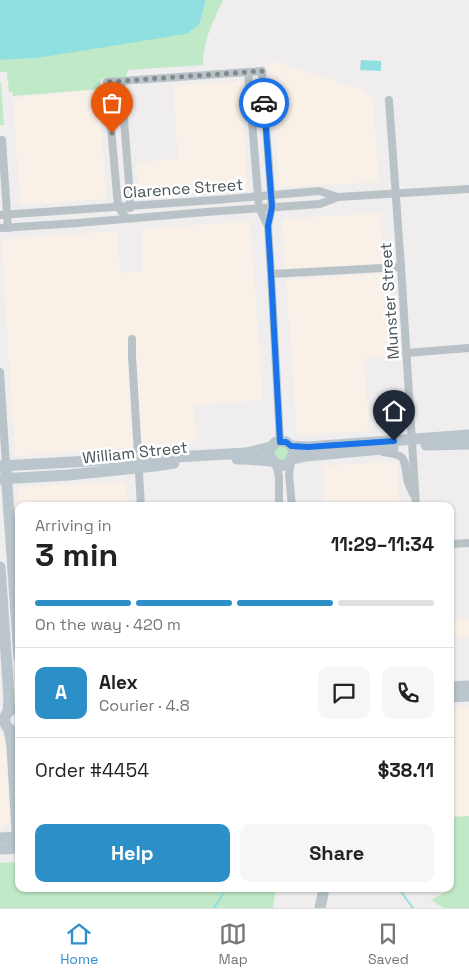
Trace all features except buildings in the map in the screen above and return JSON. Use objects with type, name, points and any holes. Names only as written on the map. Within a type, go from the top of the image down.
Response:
[{"type":"street","points":[[127,218],[118,206],[107,82],[262,71],[272,195],[272,207],[268,226],[276,444],[270,454],[279,477],[279,502]]},
{"type":"street","points":[[248,72],[259,208],[268,226]]},
{"type":"street","points":[[121,81],[130,206],[127,218]]},
{"type":"street","name":"Munster Street","points":[[389,100],[416,502]]},
{"type":"street","points":[[0,140],[2,140],[4,228]]},
{"type":"street","name":"Clarence Street","points":[[4,228],[320,204],[338,197],[469,189]]},
{"type":"street","name":"Clarence Street","points":[[3,215],[319,191],[338,197]]},
{"type":"street","points":[[29,213],[30,226]]},
{"type":"street","points":[[271,274],[401,267]]},
{"type":"street","points":[[132,339],[141,502]]},
{"type":"street","points":[[406,353],[469,348]]},
{"type":"street","points":[[0,372],[5,510],[15,615]]},
{"type":"street","name":"William Street","points":[[3,466],[41,463],[139,463],[155,466],[245,459],[286,465],[292,460],[306,456],[374,451],[412,443],[469,435]]},
{"type":"street","name":"William Street","points":[[4,479],[42,476],[175,457],[246,453],[286,442],[291,446],[308,447],[412,443],[469,444]]},
{"type":"street","points":[[291,446],[294,453],[289,475],[292,502]]},
{"type":"street","name":"Munster Street","points":[[374,451],[398,454],[404,460],[408,481],[416,502]]},
{"type":"street","points":[[41,463],[36,465],[35,471],[42,476]]},
{"type":"street","points":[[454,544],[469,543]]},
{"type":"street","points":[[0,567],[9,698],[5,722],[12,747],[15,795]]},
{"type":"street","points":[[454,687],[469,686]]},
{"type":"street","points":[[454,697],[469,696]]},
{"type":"street","points":[[0,838],[15,842]]},
{"type":"street","points":[[0,849],[15,844]]},
{"type":"street","points":[[320,908],[323,892]]},
{"type":"shaded area","points":[[269,62],[361,89],[373,99],[379,182],[279,187]]},
{"type":"shaded area","points":[[241,81],[248,190],[138,197],[136,162],[178,159],[173,85]]},
{"type":"shaded area","points":[[99,89],[106,199],[20,205],[13,98]]},
{"type":"shaded area","points":[[380,213],[384,264],[285,271],[282,219]]},
{"type":"shaded area","points":[[250,221],[263,400],[194,405],[196,443],[15,456],[1,239],[117,231],[120,273],[143,272],[141,229]]},
{"type":"shaded area","points":[[384,273],[390,356],[364,358],[369,431],[297,435],[286,280]]},
{"type":"shaded area","points":[[397,461],[399,502],[325,502],[323,466]]},
{"type":"shaded area","points":[[123,481],[126,484],[128,502],[19,502],[18,487]]},
{"type":"shaded area","points":[[469,618],[469,637],[454,638],[454,620]]},
{"type":"shaded area","points":[[469,707],[469,816],[454,817],[454,708]]},
{"type":"shaded area","points":[[0,735],[5,738],[10,822],[2,828],[0,828]]},
{"type":"green space","points":[[206,0],[223,0],[207,39],[203,65],[128,70],[126,77],[100,79],[101,89],[13,96],[13,92],[9,92],[7,72],[0,72],[0,60],[37,58],[199,25]]},
{"type":"green space","points":[[1,82],[4,125],[0,125]]},
{"type":"green space","points":[[281,446],[288,449],[287,458],[281,461],[274,454],[275,450]]},
{"type":"green space","points":[[469,816],[469,908],[444,908],[431,900],[446,892],[454,892],[454,817]]},
{"type":"green space","points":[[15,862],[15,892],[276,892],[273,908],[0,908],[0,863]]},
{"type":"water","points":[[0,0],[206,0],[199,25],[186,34],[37,58],[0,60]]},
{"type":"water","points":[[361,60],[381,61],[381,71],[360,70]]},
{"type":"waterway","points":[[214,908],[224,892]]},
{"type":"waterway","points":[[401,892],[413,908]]},
{"type":"way so far","points":[[112,133],[107,82],[262,71],[264,103]]},
{"type":"route","points":[[264,103],[272,207],[268,226],[280,442],[286,442],[291,446],[308,447],[394,441]]}]
